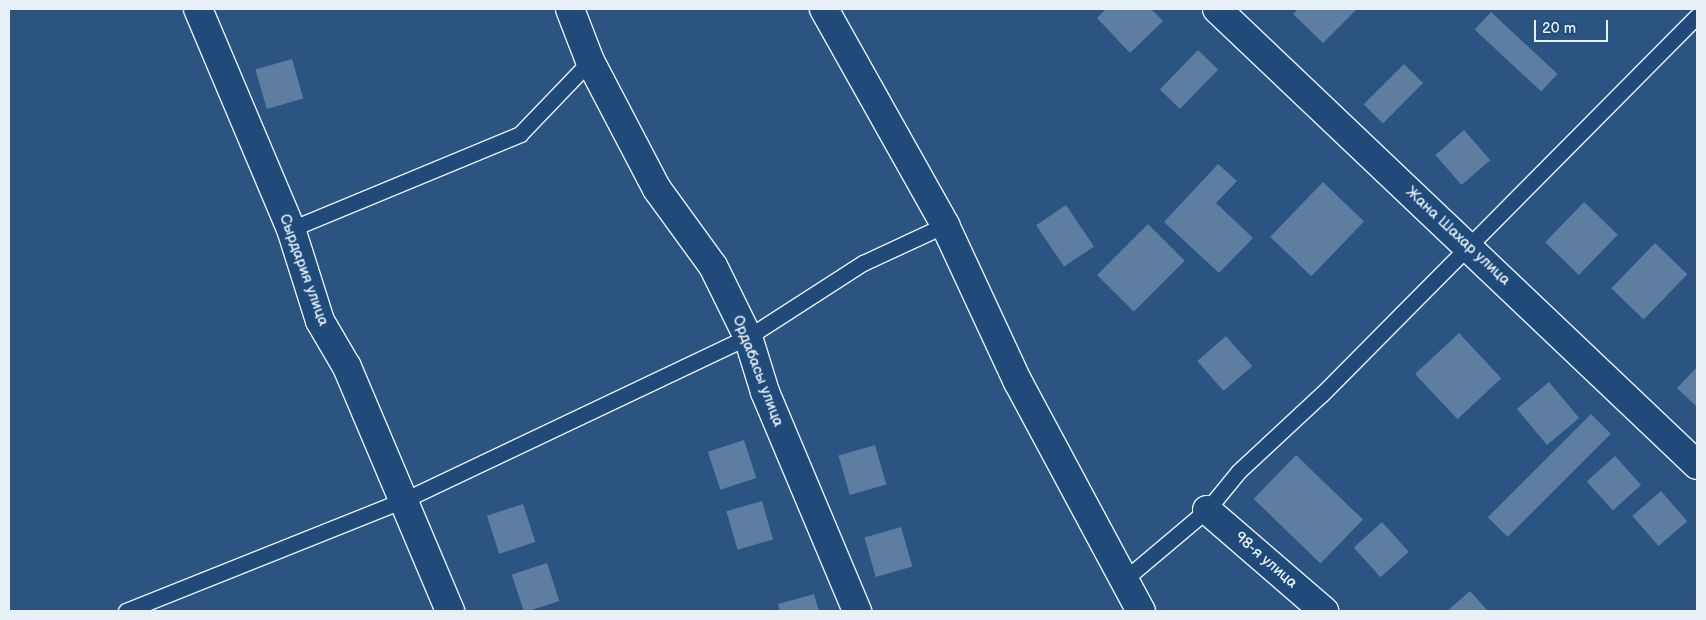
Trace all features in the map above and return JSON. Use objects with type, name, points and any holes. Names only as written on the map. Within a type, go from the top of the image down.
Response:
[{"type":"street","name":"Сырдария улица","points":[[198,9],[291,229],[320,321],[347,367],[450,611]]},
{"type":"street","name":"Ордабасы улица","points":[[570,9],[590,61],[657,189],[713,266],[748,337],[765,392],[857,611]]},
{"type":"street","points":[[824,9],[945,225],[1018,382],[1141,611]]},
{"type":"street","name":"Жана Шахар улица","points":[[1217,9],[1470,246],[1697,465]]},
{"type":"street","name":"98-я улица","points":[[1207,510],[1324,611]]},
{"type":"lane","points":[[1125,580],[1207,510],[1239,471],[1470,246],[1697,16]]},
{"type":"lane","points":[[291,229],[520,134],[590,61]]},
{"type":"lane","points":[[126,611],[404,500],[748,337],[863,262],[945,225]]},
{"type":"building","points":[[1106,9],[1151,9],[1163,21],[1130,53],[1097,18]]},
{"type":"building","points":[[1298,9],[1357,9],[1323,43],[1293,14]]},
{"type":"building","points":[[1491,12],[1558,74],[1541,92],[1475,30]]},
{"type":"building","points":[[1198,50],[1218,69],[1180,109],[1160,90]]},
{"type":"building","points":[[292,59],[303,98],[267,109],[255,69]]},
{"type":"building","points":[[1404,64],[1423,83],[1383,123],[1364,104]]},
{"type":"building","points":[[1464,130],[1490,160],[1462,185],[1435,155]]},
{"type":"building","points":[[1218,164],[1237,181],[1216,203],[1253,238],[1219,273],[1164,222]]},
{"type":"building","points":[[1323,182],[1364,222],[1311,276],[1270,237]]},
{"type":"building","points":[[1584,202],[1618,235],[1579,275],[1545,242]]},
{"type":"building","points":[[1066,205],[1094,246],[1064,267],[1036,225]]},
{"type":"building","points":[[1148,224],[1185,261],[1134,312],[1097,275]]},
{"type":"building","points":[[1655,243],[1687,274],[1644,320],[1611,288]]},
{"type":"building","points":[[1459,333],[1501,378],[1457,419],[1415,374]]},
{"type":"building","points":[[1226,336],[1252,366],[1224,391],[1197,361]]},
{"type":"building","points":[[1697,367],[1697,407],[1677,388]]},
{"type":"building","points":[[1549,382],[1579,418],[1547,445],[1517,409]]},
{"type":"building","points":[[1591,414],[1611,434],[1508,537],[1488,517]]},
{"type":"building","points":[[744,440],[756,478],[720,490],[708,452]]},
{"type":"building","points":[[875,445],[886,484],[850,495],[838,455]]},
{"type":"building","points":[[1296,455],[1363,520],[1321,563],[1254,499]]},
{"type":"building","points":[[1615,456],[1641,485],[1613,510],[1587,481]]},
{"type":"building","points":[[1661,491],[1687,521],[1659,546],[1632,516]]},
{"type":"building","points":[[762,501],[773,539],[737,550],[726,511]]},
{"type":"building","points":[[523,504],[535,542],[499,554],[487,516]]},
{"type":"building","points":[[1382,522],[1409,552],[1381,577],[1354,547]]},
{"type":"building","points":[[901,527],[912,566],[876,577],[864,537]]},
{"type":"building","points":[[547,563],[559,601],[524,611],[512,574]]},
{"type":"building","points":[[1470,591],[1488,611],[1447,611]]},
{"type":"building","points":[[814,594],[819,611],[780,611],[778,604]]}]
